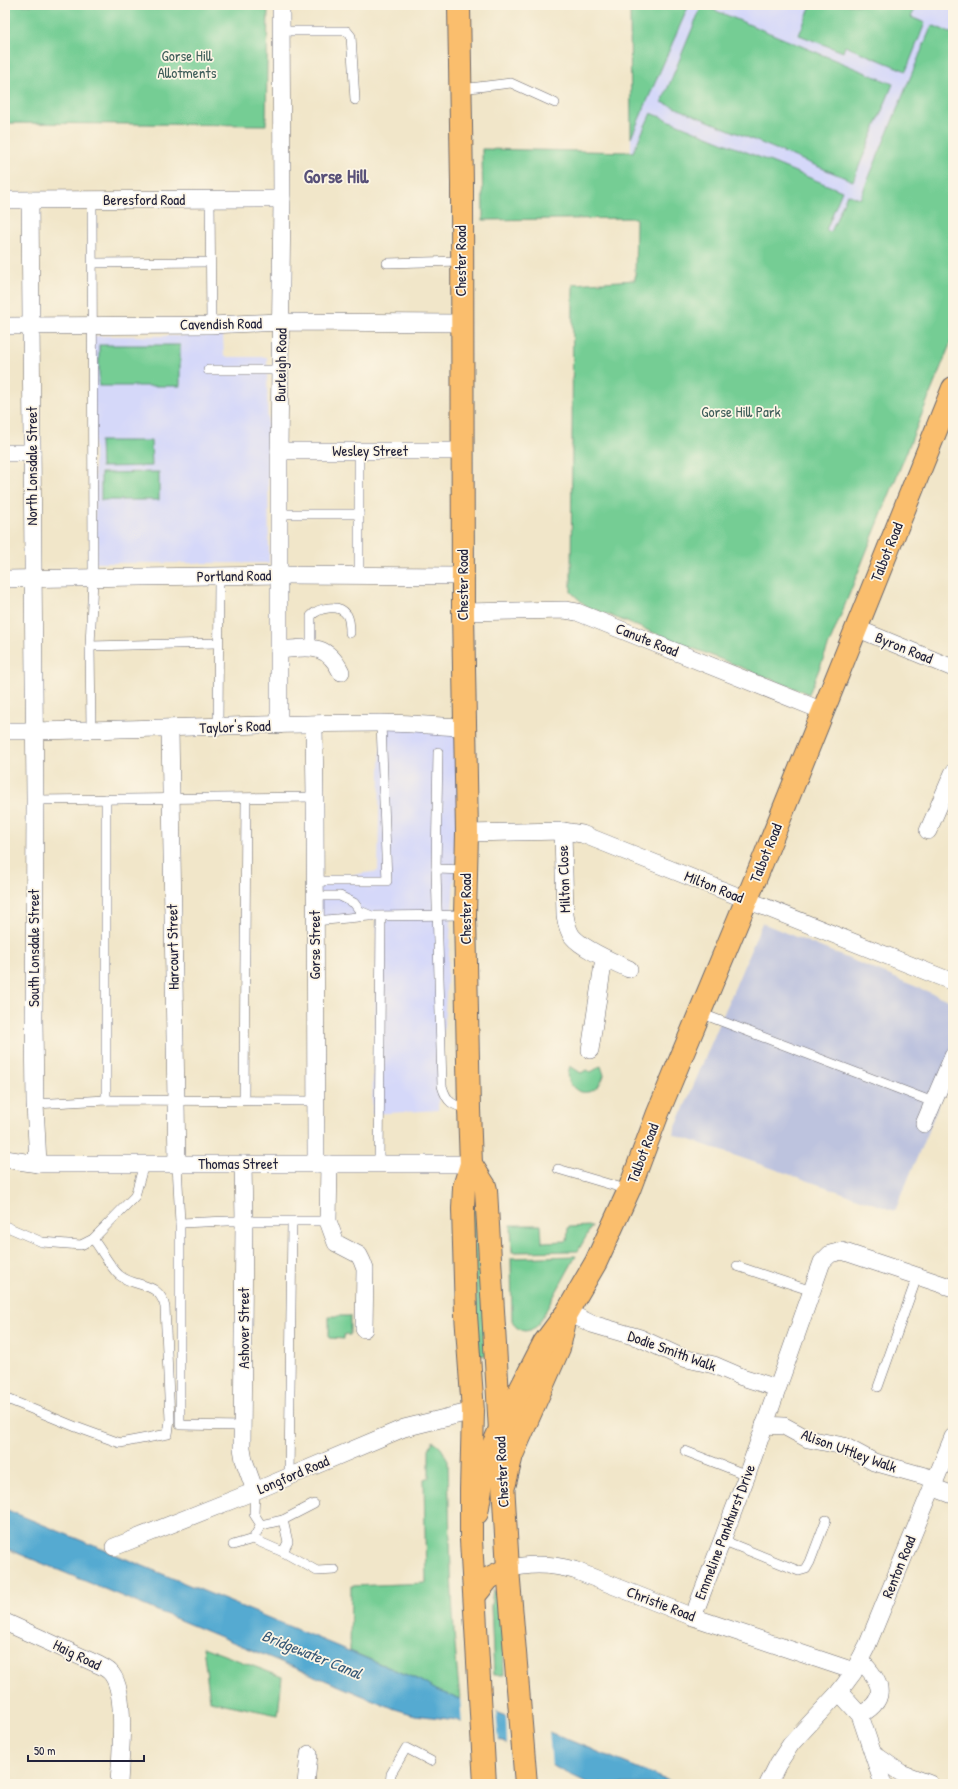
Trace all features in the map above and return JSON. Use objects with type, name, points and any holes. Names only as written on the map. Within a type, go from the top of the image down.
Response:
[{"type":"main road","name":"Chester Road","points":[[459,5],[463,612],[467,833],[465,915],[468,1109],[471,1164],[464,1187],[463,1209],[466,1316],[474,1411],[471,1540],[485,1776]]},
{"type":"main road","name":"Talbot Road","points":[[471,1540],[485,1464],[500,1429],[544,1343],[567,1312],[596,1262],[629,1190],[658,1113],[746,901],[953,388]]},
{"type":"main road","name":"Chester Road","points":[[471,1164],[486,1190],[508,1569],[526,1779]]},
{"type":"main road","name":"Talbot Road","points":[[503,1491],[512,1455],[559,1348],[567,1312]]},
{"type":"main road","points":[[474,1411],[497,1392]]},
{"type":"main road","name":"Christie Road","points":[[474,1595],[489,1578],[508,1569]]},
{"type":"street","name":"Burleigh Road","points":[[280,725],[279,451],[282,322],[281,5]]},
{"type":"street","name":"Beresford Road","points":[[5,200],[282,199]]},
{"type":"street","name":"North Lonsdale Street","points":[[30,200],[34,731]]},
{"type":"street","name":"Cavendish Road","points":[[5,326],[211,325],[282,322],[461,323]]},
{"type":"street","name":"Wesley Street","points":[[279,451],[462,450]]},
{"type":"street","points":[[5,453],[32,453]]},
{"type":"street","name":"Portland Road","points":[[5,579],[93,579],[280,575],[463,576]]},
{"type":"street","name":"Canute Road","points":[[463,612],[565,610],[577,612],[823,711]]},
{"type":"street","name":"Byron Road","points":[[856,628],[953,668]]},
{"type":"street","points":[[279,650],[311,648],[325,651],[331,656],[341,672]]},
{"type":"street","name":"Taylor's Road","points":[[5,731],[170,729],[381,723],[465,727]]},
{"type":"street","name":"Gorse Street","points":[[314,725],[316,1100],[328,1221]]},
{"type":"street","name":"Harcourt Street","points":[[170,729],[177,1164]]},
{"type":"street","name":"South Lonsdale Street","points":[[34,731],[35,1104],[38,1164]]},
{"type":"street","points":[[928,831],[953,773]]},
{"type":"street","name":"Milton Road","points":[[467,833],[563,831],[582,834],[746,901],[953,982]]},
{"type":"street","name":"Milton Close","points":[[563,831],[565,915],[568,928],[572,936],[578,941],[604,958],[629,968]]},
{"type":"street","points":[[590,1050],[604,958]]},
{"type":"street","points":[[924,1124],[953,1056]]},
{"type":"street","name":"Thomas Street","points":[[5,1159],[38,1164],[471,1164]]},
{"type":"street","name":"Ashover Street","points":[[243,1164],[244,1460],[255,1491]]},
{"type":"street","points":[[328,1221],[336,1243],[359,1255],[365,1269],[364,1329]]},
{"type":"street","name":"Emmeline Pankhurst Drive","points":[[693,1617],[747,1475],[822,1262],[830,1254],[842,1251],[953,1288]]},
{"type":"street","name":"Dodie Smith Walk","points":[[567,1312],[592,1324],[640,1338],[683,1358],[714,1365],[742,1377],[777,1388]]},
{"type":"street","name":"Longford Road","points":[[114,1547],[255,1491],[404,1428],[474,1411]]},
{"type":"street","name":"Alison Uttley Walk","points":[[764,1425],[784,1426],[808,1438],[844,1446],[874,1462],[933,1483],[953,1495]]},
{"type":"street","name":"Renton Road","points":[[768,1784],[778,1764],[791,1744],[839,1692],[867,1646],[953,1437]]},
{"type":"street","name":"Christie Road","points":[[508,1569],[534,1564],[558,1566],[596,1579],[693,1617],[845,1668],[856,1666]]},
{"type":"street","name":"Haig Road","points":[[5,1622],[100,1665],[110,1672],[117,1683],[121,1710],[119,1784]]},
{"type":"street","points":[[856,1666],[871,1671],[880,1691],[879,1698],[873,1707],[860,1715]]},
{"type":"street","points":[[839,1692],[860,1715],[883,1784]]},
{"type":"street","points":[[306,1784],[309,1754]]},
{"type":"street","points":[[874,1754],[880,1760],[901,1773],[930,1784]]},
{"type":"lane","points":[[280,30],[347,31],[351,36],[355,100]]},
{"type":"lane","points":[[460,88],[511,82],[555,104]]},
{"type":"lane","points":[[210,199],[211,325]]},
{"type":"lane","points":[[91,729],[90,646],[93,579],[92,200]]},
{"type":"lane","points":[[387,263],[461,261]]},
{"type":"lane","points":[[93,262],[210,262]]},
{"type":"lane","points":[[208,370],[281,370]]},
{"type":"lane","points":[[359,450],[359,575]]},
{"type":"lane","points":[[280,514],[359,514]]},
{"type":"lane","points":[[218,727],[217,643],[219,577]]},
{"type":"lane","points":[[311,648],[310,616],[320,609],[339,608],[344,611],[348,616],[350,633]]},
{"type":"lane","points":[[90,646],[217,643]]},
{"type":"lane","points":[[315,889],[387,881],[381,723]]},
{"type":"lane","points":[[438,752],[436,869],[442,1086],[445,1098],[454,1105],[468,1109]]},
{"type":"lane","points":[[35,800],[246,799],[315,797]]},
{"type":"lane","points":[[106,799],[106,1100]]},
{"type":"lane","points":[[244,1100],[246,799]]},
{"type":"lane","points":[[436,869],[466,870]]},
{"type":"lane","points":[[315,889],[340,896],[354,903],[360,911],[376,916]]},
{"type":"lane","points":[[315,921],[376,916],[465,915]]},
{"type":"lane","points":[[376,916],[379,1164]]},
{"type":"lane","points":[[700,1013],[933,1102]]},
{"type":"lane","points":[[35,1104],[106,1100],[175,1102],[316,1100]]},
{"type":"lane","points":[[5,1226],[42,1242],[81,1245],[93,1239],[135,1196],[144,1164]]},
{"type":"lane","points":[[177,1164],[180,1223],[180,1425],[243,1426]]},
{"type":"lane","points":[[558,1169],[629,1190]]},
{"type":"lane","points":[[180,1223],[328,1221]]},
{"type":"lane","points":[[289,1477],[292,1222]]},
{"type":"lane","points":[[5,1398],[120,1443],[168,1434],[170,1420],[165,1307],[163,1300],[153,1288],[119,1274],[93,1239]]},
{"type":"lane","points":[[737,1266],[812,1291]]},
{"type":"lane","points":[[878,1387],[917,1277]]},
{"type":"lane","points":[[685,1451],[747,1475]]},
{"type":"lane","points":[[255,1491],[254,1514],[261,1525]]},
{"type":"lane","points":[[253,1539],[261,1525],[283,1520],[314,1504]]},
{"type":"lane","points":[[283,1520],[288,1542],[283,1552]]},
{"type":"lane","points":[[722,1540],[799,1571],[806,1569],[810,1562],[826,1520]]},
{"type":"lane","points":[[233,1545],[253,1539],[283,1552],[317,1571],[335,1570]]},
{"type":"lane","points":[[390,1784],[391,1774],[406,1748],[431,1761]]},
{"type":"shaded area","points":[[630,5],[953,5],[953,281],[631,151]]},
{"type":"shaded area","points":[[93,336],[223,336],[224,357],[267,357],[269,563],[95,563]]},
{"type":"shaded area","points":[[381,723],[465,727],[438,1110],[372,1114],[377,918],[315,921],[315,881],[378,871]]},
{"type":"shaded area","points":[[762,923],[953,1002],[953,1070],[895,1211],[673,1134]]},
{"type":"green space","name":"Gorse Hill Allotments","points":[[5,5],[268,5],[266,125],[5,123]]},
{"type":"green space","points":[[630,5],[689,5],[631,138]]},
{"type":"green space","points":[[702,5],[893,84],[853,181],[662,102]]},
{"type":"green space","points":[[811,5],[899,5],[914,11],[911,17],[925,23],[906,71],[845,46],[843,52],[799,35]]},
{"type":"green space","name":"Gorse Hill Park","points":[[932,25],[953,34],[953,337],[809,694],[586,606],[571,592],[573,284],[635,280],[636,218],[483,220],[482,149],[633,152],[651,113],[842,191],[826,230],[831,232],[847,194],[860,199]]},
{"type":"green space","points":[[99,345],[180,345],[180,386],[99,386]]},
{"type":"green space","points":[[100,441],[151,441],[152,466],[101,467]]},
{"type":"green space","points":[[159,472],[159,500],[101,500],[101,473]]},
{"type":"green space","points":[[570,1066],[581,1073],[586,1070],[591,1072],[601,1066],[604,1075],[600,1084],[593,1090],[580,1092],[570,1083],[568,1075]]},
{"type":"green space","points":[[470,1195],[475,1195],[478,1254],[488,1355],[479,1356]]},
{"type":"green space","points":[[511,1225],[541,1225],[542,1242],[567,1241],[568,1227],[592,1226],[578,1251],[512,1252]]},
{"type":"green space","points":[[576,1256],[538,1325],[527,1331],[517,1328],[512,1320],[511,1258]]},
{"type":"green space","points":[[329,1316],[350,1316],[350,1335],[344,1335],[344,1339],[329,1338]]},
{"type":"green space","points":[[433,1441],[441,1448],[448,1460],[453,1610],[460,1699],[438,1691],[419,1680],[350,1651],[351,1586],[426,1583],[424,1479],[429,1477],[429,1449]]},
{"type":"green space","points":[[493,1590],[501,1603],[503,1612],[504,1675],[494,1675],[491,1606]]},
{"type":"green space","points":[[203,1647],[282,1677],[278,1715],[210,1701]]},
{"type":"water","name":"Bridgewater Canal","points":[[5,1509],[419,1680],[438,1691],[549,1732],[677,1784],[590,1784],[457,1720],[415,1715],[395,1709],[5,1548]]},
{"type":"pier","points":[[460,1697],[496,1711],[499,1742],[462,1725]]},
{"type":"pier","points":[[506,1714],[549,1730],[552,1768],[507,1747]]},
{"type":"district","name":"Gorse Hill","points":[[336,176]]}]
